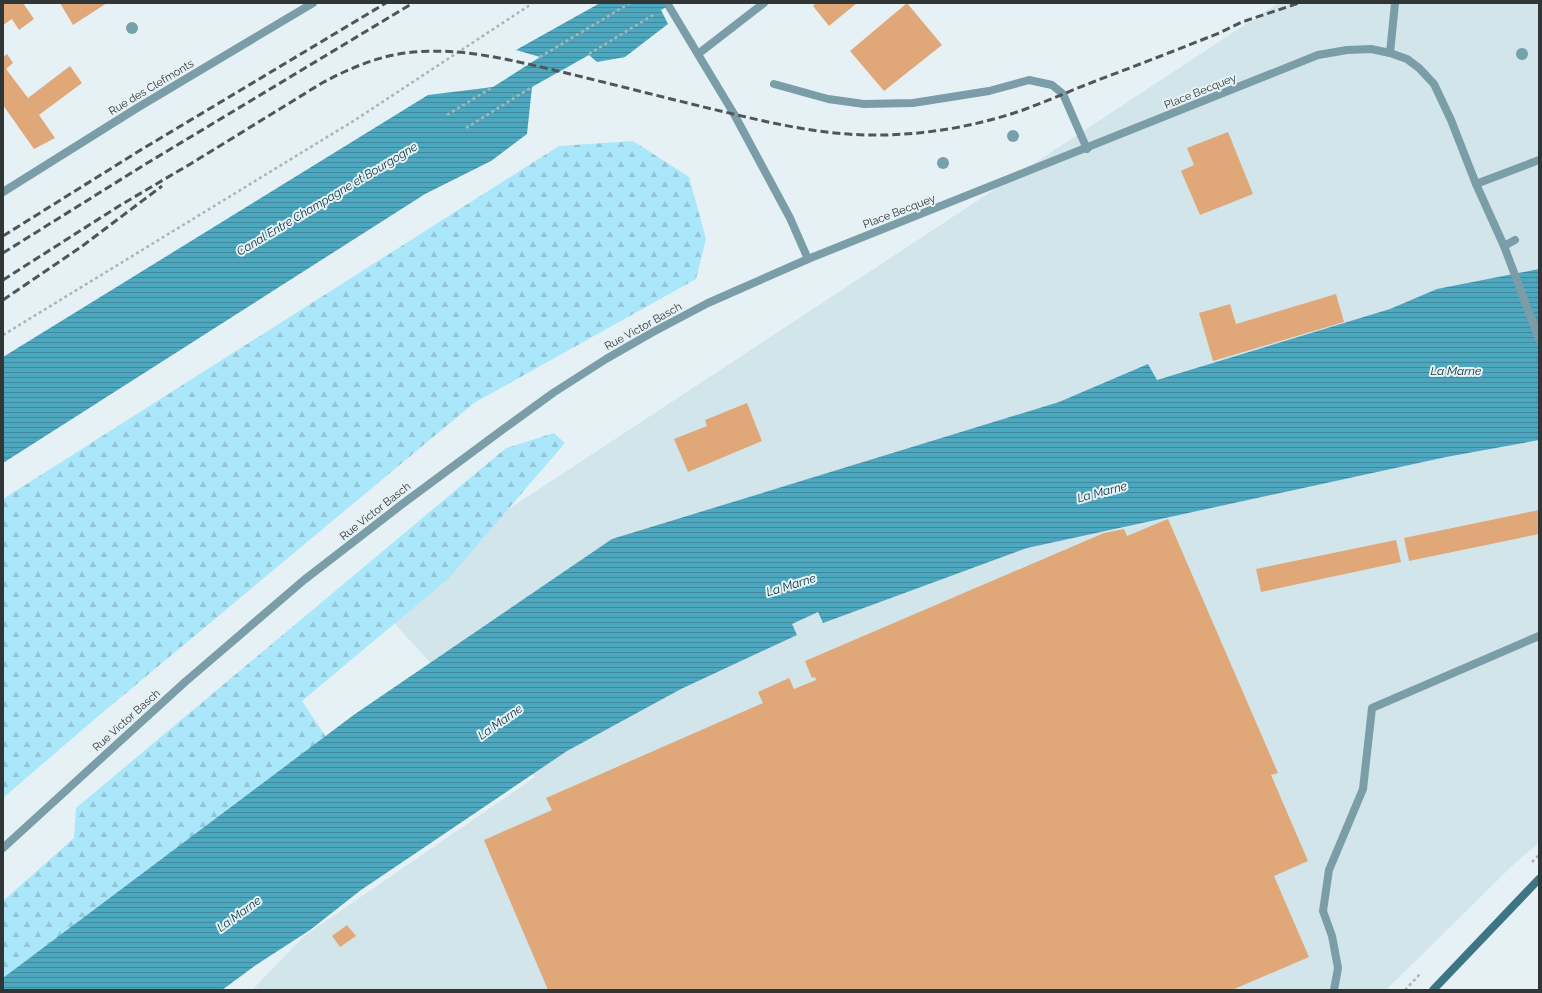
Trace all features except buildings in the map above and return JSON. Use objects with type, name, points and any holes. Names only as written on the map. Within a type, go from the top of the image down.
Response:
[{"type":"main road","points":[[1433,990],[1539,879]]},
{"type":"street","name":"Rue des Clefmonts","points":[[3,192],[143,104],[313,3]]},
{"type":"street","points":[[666,3],[734,114],[790,218],[808,259]]},
{"type":"street","points":[[698,54],[764,3]]},
{"type":"street","points":[[1390,53],[1395,3]]},
{"type":"street","name":"Place Becquey","points":[[808,259],[1318,56],[1347,50],[1371,49],[1390,53],[1407,59],[1419,68],[1434,84],[1451,120],[1476,184],[1504,246],[1539,339]]},
{"type":"street","points":[[774,84],[828,99],[864,104],[913,103],[989,91],[1029,80],[1052,85],[1062,94],[1087,149]]},
{"type":"street","points":[[1476,184],[1539,160]]},
{"type":"street","points":[[1504,246],[1515,240]]},
{"type":"street","name":"Rue Victor Basch","points":[[3,848],[185,682],[304,580],[498,433],[606,359],[653,332],[708,303],[808,259]]},
{"type":"street","points":[[1334,990],[1338,968],[1332,936],[1323,911],[1329,870],[1363,789],[1372,708],[1539,636]]},
{"type":"path","points":[[3,335],[355,120],[532,3]]},
{"type":"path","points":[[540,57],[630,3]]},
{"type":"path","points":[[589,54],[654,14]]},
{"type":"path","points":[[447,115],[493,87]]},
{"type":"path","points":[[466,128],[532,87]]},
{"type":"shaded area","points":[[1278,3],[1539,3],[1539,843],[1516,862],[1386,990],[252,990],[304,936],[535,777],[372,599]]},
{"type":"green space","points":[[633,141],[689,177],[706,239],[696,279],[474,403],[96,718],[3,798],[3,499],[559,146]]},
{"type":"green space","points":[[554,433],[565,443],[449,578],[302,701],[336,752],[3,990],[3,901],[74,838],[76,808],[506,448]]},
{"type":"water","name":"Canal Entre Champagne et Bourgogne","points":[[600,3],[674,3],[661,10],[668,24],[625,57],[597,62],[589,55],[532,87],[527,134],[491,161],[425,194],[3,463],[3,357],[428,95],[493,87],[540,57],[516,50]]},
{"type":"water","name":"La Marne","points":[[1539,269],[1539,440],[1446,457],[1027,548],[823,623],[818,612],[792,624],[797,635],[681,689],[567,751],[361,890],[310,930],[256,965],[222,990],[3,990],[3,978],[355,714],[612,539],[1059,402],[1148,364],[1157,380],[1390,309],[1437,289]]},
{"type":"railway","points":[[3,236],[139,151],[386,3]]},
{"type":"railway","points":[[3,253],[144,165],[413,3]]},
{"type":"railway","points":[[3,280],[119,206],[322,83],[362,64],[383,57],[425,51],[445,51],[484,55],[543,67],[712,109],[789,126],[848,134],[907,134],[966,126],[1023,110],[1219,33],[1242,22],[1299,3]]},
{"type":"railway","points":[[3,300],[81,247],[162,186]]}]
